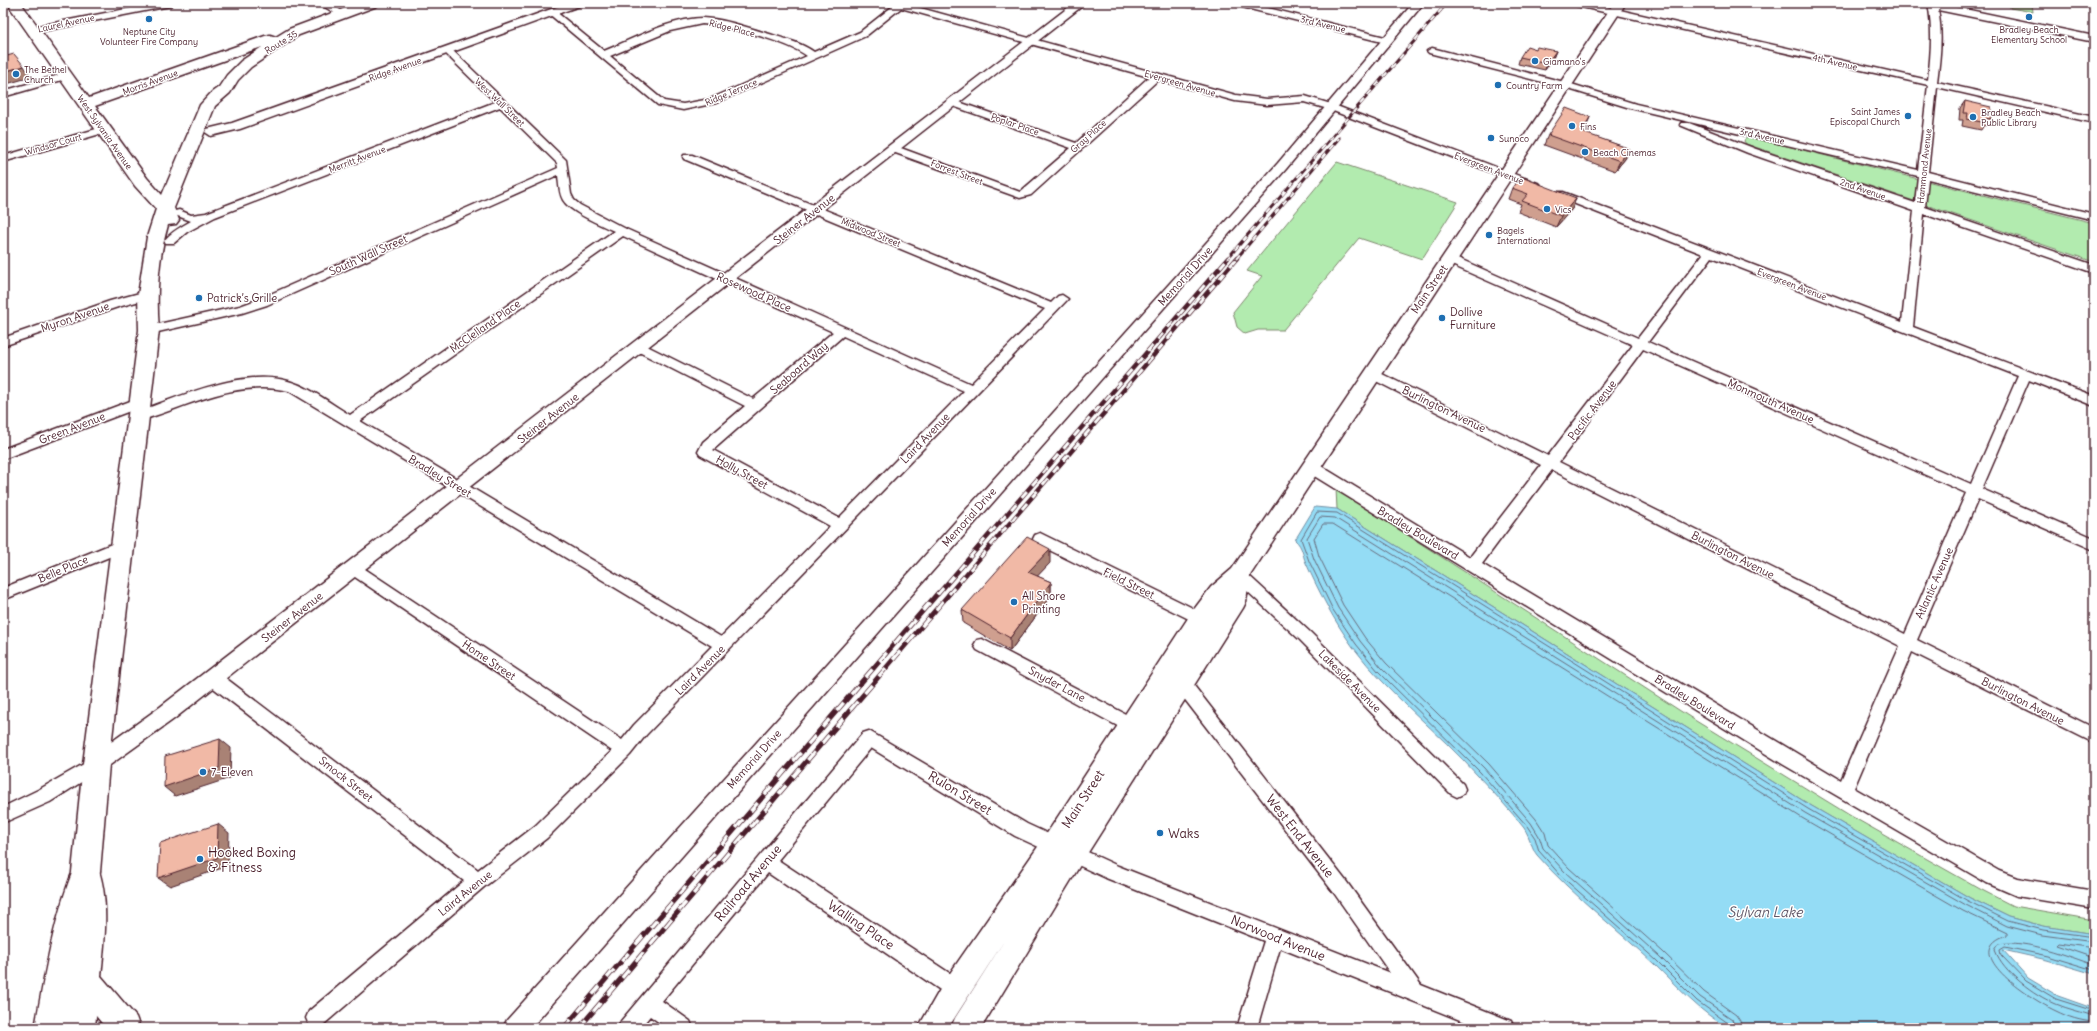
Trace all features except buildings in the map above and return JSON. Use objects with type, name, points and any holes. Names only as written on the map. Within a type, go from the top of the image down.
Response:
[{"type":"main road","name":"West Sylvania Avenue","points":[[14,3],[141,182],[172,210]]},
{"type":"main road","name":"Route 35","points":[[225,90],[232,78],[246,64],[294,32],[372,3]]},
{"type":"main road","name":"Main Street","points":[[965,1028],[1131,724],[1209,622],[1235,602],[1239,575],[1617,7]]},
{"type":"main road","name":"Morris Avenue","points":[[86,104],[294,32]]},
{"type":"main road","name":"Morris Avenue","points":[[214,59],[246,64]]},
{"type":"main road","points":[[50,1028],[62,952],[74,906],[86,872],[96,764],[124,545],[149,330],[147,295],[172,210],[208,105],[217,95],[225,90],[226,98],[211,132],[172,210]]},
{"type":"main road","name":"West Sylvania Avenue","points":[[141,182],[163,239]]},
{"type":"main road","points":[[149,330],[163,292],[163,239]]},
{"type":"main road","name":"Main Street","points":[[932,1028],[956,989],[1063,850],[1182,684],[1209,622]]},
{"type":"main road","points":[[80,1028],[86,980],[91,899],[86,872]]},
{"type":"main road","points":[[86,980],[125,1028]]},
{"type":"street","name":"Laurel Avenue","points":[[33,30],[170,3]]},
{"type":"street","points":[[322,3],[343,14]]},
{"type":"street","name":"Ridge Avenue","points":[[211,132],[236,126],[578,3]]},
{"type":"street","name":"Steiner Avenue","points":[[3,815],[44,796],[96,764],[213,678],[1081,3]]},
{"type":"street","name":"3rd Avenue","points":[[1237,3],[1386,40]]},
{"type":"street","name":"Memorial Drive","points":[[515,1028],[1282,166],[1386,40],[1419,3]]},
{"type":"street","name":"4th Avenue","points":[[1577,3],[1617,7],[1932,84],[2094,120]]},
{"type":"street","name":"Ridge Terrace","points":[[552,12],[661,103],[683,108],[713,101],[863,34],[897,4]]},
{"type":"street","name":"Evergreen Avenue","points":[[897,4],[1248,101],[1267,102],[1305,99],[1331,107],[2094,400]]},
{"type":"street","points":[[1933,4],[2094,39]]},
{"type":"street","name":"Hammond Avenue","points":[[1907,328],[1936,50],[1936,22],[1933,4]]},
{"type":"street","name":"Ridge Place","points":[[604,55],[683,24],[701,21],[721,24],[794,46],[813,56]]},
{"type":"street","name":"West Wall Street","points":[[447,50],[562,162],[562,170]]},
{"type":"street","name":"3rd Avenue","points":[[1432,51],[1633,106],[1923,174],[2094,217]]},
{"type":"street","points":[[3,94],[66,76]]},
{"type":"street","name":"Gray Place","points":[[1020,195],[1026,193],[1076,146],[1156,76]]},
{"type":"street","name":"Merritt Avenue","points":[[163,239],[211,215],[501,103]]},
{"type":"street","name":"Poplar Place","points":[[953,103],[1076,146]]},
{"type":"street","name":"2nd Avenue","points":[[1633,106],[1752,151],[2094,269]]},
{"type":"street","name":"Windsor Court","points":[[3,159],[103,130]]},
{"type":"street","name":"Forrest Street","points":[[894,149],[1020,195]]},
{"type":"street","name":"Midwood Street","points":[[688,157],[816,210],[1058,303]]},
{"type":"street","name":"Rosewood Place","points":[[562,170],[566,194],[569,201],[576,207],[622,231],[972,390]]},
{"type":"street","name":"South Wall Street","points":[[149,330],[263,302],[502,195],[562,170]]},
{"type":"street","name":"Merritt Avenue","points":[[172,210],[190,218],[211,215]]},
{"type":"street","name":"McClelland Place","points":[[349,422],[622,231]]},
{"type":"street","name":"Pacific Avenue","points":[[1472,566],[1552,463],[1710,252]]},
{"type":"street","name":"Monmouth Avenue","points":[[1449,259],[2094,544]]},
{"type":"street","name":"Myron Avenue","points":[[3,342],[114,304],[147,295]]},
{"type":"street","name":"Laird Avenue","points":[[316,1018],[478,881],[541,832],[624,750],[640,730],[724,646],[840,525],[1058,303]]},
{"type":"street","name":"Seaboard Way","points":[[756,406],[842,330]]},
{"type":"street","points":[[639,347],[756,406]]},
{"type":"street","name":"Burlington Avenue","points":[[1372,374],[2094,736]]},
{"type":"street","name":"Atlantic Avenue","points":[[1844,792],[2025,374]]},
{"type":"street","name":"Bradley Street","points":[[140,409],[248,384],[268,382],[293,388],[724,646]]},
{"type":"street","name":"Holly Street","points":[[756,406],[708,445],[705,452],[840,525]]},
{"type":"street","name":"Green Avenue","points":[[3,454],[140,409]]},
{"type":"street","name":"Bradley Boulevard","points":[[1310,467],[1844,792],[1993,877],[2016,887],[2094,900]]},
{"type":"street","name":"Field Street","points":[[1040,539],[1209,622]]},
{"type":"street","name":"Belle Place","points":[[3,594],[124,545]]},
{"type":"street","name":"Home Street","points":[[354,569],[624,750]]},
{"type":"street","name":"Lakeside Avenue","points":[[1239,575],[1306,636],[1457,789]]},
{"type":"street","name":"Snyder Lane","points":[[982,645],[1131,724]]},
{"type":"street","name":"Smock Street","points":[[213,678],[478,881]]},
{"type":"street","name":"West End Avenue","points":[[1182,684],[1340,887],[1414,992]]},
{"type":"street","name":"Rulon Street","points":[[869,738],[1021,830],[1063,850]]},
{"type":"street","name":"Railroad Avenue","points":[[628,1028],[869,738]]},
{"type":"street","name":"Norwood Avenue","points":[[1063,850],[1112,872],[1504,1028]]},
{"type":"street","name":"Walling Place","points":[[766,862],[956,989]]},
{"type":"street","points":[[1247,1028],[1274,937]]},
{"type":"street","points":[[649,1003],[683,1028]]},
{"type":"green space","points":[[2010,3],[2032,4],[2033,12],[2010,8]]},
{"type":"green space","points":[[1751,137],[2094,223],[2094,262],[1746,144],[1744,141],[1745,139]]},
{"type":"green space","points":[[1337,162],[1458,202],[1422,259],[1359,238],[1283,330],[1258,330],[1245,334],[1237,327],[1233,312],[1262,276],[1247,271]]},
{"type":"green space","points":[[1336,489],[1696,721],[1851,816],[2013,906],[2094,920],[2094,934],[2043,926],[2009,917],[1970,898],[1810,805],[1337,509]]},
{"type":"water","name":"Sylvan Lake","points":[[1315,507],[1337,509],[1810,805],[1970,898],[2009,917],[2043,926],[2094,934],[2094,974],[2047,960],[2003,950],[2028,978],[2058,996],[2092,1008],[2094,1006],[2094,1028],[1729,1028],[1718,1022],[1689,999],[1639,950],[1550,870],[1537,855],[1524,828],[1508,808],[1463,760],[1382,681],[1353,647],[1327,606],[1306,563],[1301,548],[1295,540]]},
{"type":"railway","points":[[1227,259],[1447,3]]},
{"type":"railway","points":[[1236,259],[1339,138]]},
{"type":"railway","points":[[938,594],[1228,258]]},
{"type":"railway","points":[[949,594],[1237,258]]},
{"type":"railway","points":[[564,1028],[938,593]]},
{"type":"railway","points":[[579,1028],[950,593]]},
{"type":"place","name":"Bradley Beach Elementary School","points":[[2029,17]]},
{"type":"place","name":"Neptune City Volunteer Fire Company","points":[[149,19]]},
{"type":"place","name":"Giamano's","points":[[1535,61]]},
{"type":"place","name":"The Bethel Church","points":[[16,74]]},
{"type":"place","name":"Country Farm","points":[[1498,85]]},
{"type":"place","name":"Saint James Episcopal Church","points":[[1908,116]]},
{"type":"place","name":"Bradley Beach Public Library","points":[[1973,117]]},
{"type":"place","name":"Fins","points":[[1572,126]]},
{"type":"place","name":"Sunoco","points":[[1491,138]]},
{"type":"place","name":"Beach Cinemas","points":[[1585,152]]},
{"type":"place","name":"Vics","points":[[1547,209]]},
{"type":"place","name":"Bagels International","points":[[1489,235]]},
{"type":"place","name":"Patrick’s Grille","points":[[199,298]]},
{"type":"place","name":"Dollive Furniture","points":[[1442,318]]},
{"type":"place","name":"All Shore Printing","points":[[1014,602]]},
{"type":"place","name":"7-Eleven","points":[[203,772]]},
{"type":"place","name":"Waks","points":[[1160,833]]},
{"type":"place","name":"Hooked Boxing & Fitness","points":[[200,859]]}]
